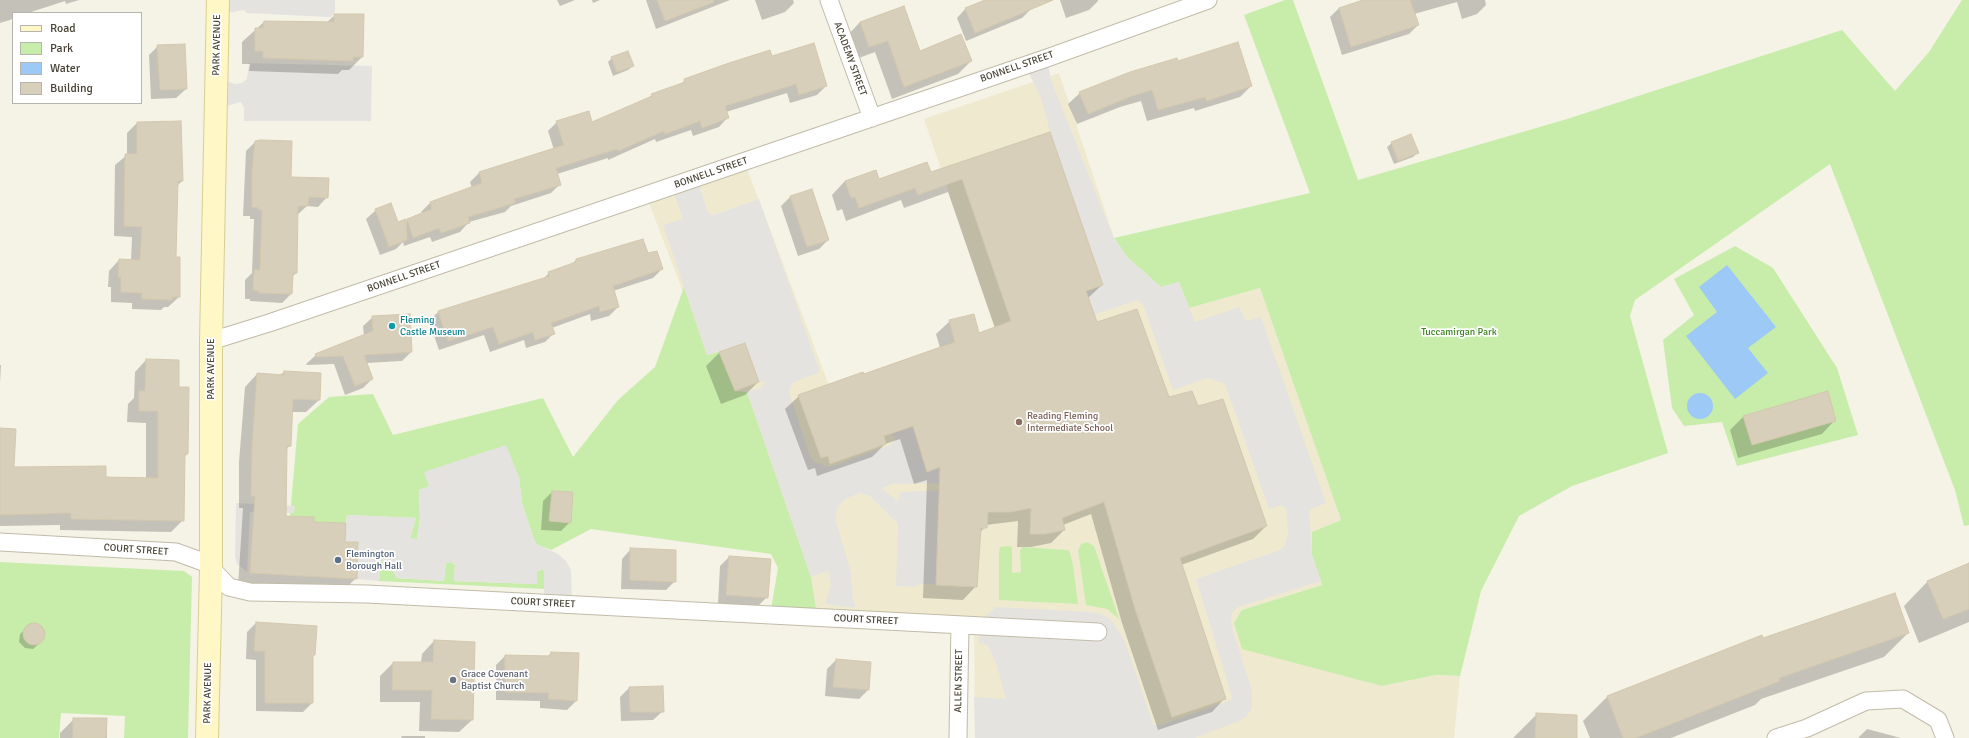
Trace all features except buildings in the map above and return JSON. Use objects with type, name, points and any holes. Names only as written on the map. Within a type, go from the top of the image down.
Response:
[{"type":"street","name":"PARK AVENUE","points":[[207,738],[211,570],[211,341],[218,0]]},
{"type":"street","name":"ACADEMY STREET","points":[[829,0],[872,118]]},
{"type":"street","name":"BONNELL STREET","points":[[211,341],[276,321],[872,118],[1208,0]]},
{"type":"street","name":"COURT STREET","points":[[0,542],[176,552],[206,563],[211,570],[229,587],[250,592],[367,594],[1098,632]]},
{"type":"street","name":"ALLEN STREET","points":[[958,738],[960,624]]},
{"type":"street","points":[[1776,738],[1807,728],[1866,701],[1904,699],[1938,720],[1945,738]]},
{"type":"shaded area","points":[[218,0],[335,0],[335,11],[331,17],[247,13],[244,10],[217,12]]},
{"type":"shaded area","points":[[1047,58],[1051,80],[1113,236],[1128,258],[1161,287],[1179,282],[1195,322],[1239,307],[1246,321],[1261,317],[1326,503],[1309,510],[1312,555],[1321,581],[1238,607],[1232,612],[1231,624],[1252,691],[1252,708],[1247,716],[1239,721],[1195,738],[975,738],[974,697],[1006,699],[996,663],[988,646],[983,643],[979,644],[978,618],[984,618],[996,607],[1090,612],[1101,614],[1111,620],[1124,639],[1153,724],[1162,725],[1231,700],[1232,697],[1196,579],[1280,550],[1284,547],[1288,534],[1286,509],[1283,505],[1269,509],[1225,384],[1208,378],[1173,390],[1143,304],[1138,300],[1094,315],[1086,291],[1103,285],[1050,132],[1041,98],[1025,65]]},
{"type":"shaded area","points":[[249,63],[372,66],[371,121],[244,121],[244,108],[241,102],[216,109],[217,78],[235,84],[242,83],[247,79]]},
{"type":"shaded area","name":"Reading Fleming Intermediate School","points":[[1059,73],[1114,238],[1128,258],[1161,287],[1179,282],[1189,308],[1260,288],[1341,520],[1312,533],[1312,555],[1322,585],[1242,610],[1382,686],[1436,675],[1460,676],[1454,738],[975,738],[974,618],[798,616],[707,355],[646,195],[744,161],[829,385],[863,372],[864,374],[994,327],[924,119]]},
{"type":"shaded area","points":[[697,177],[707,211],[710,214],[714,215],[759,199],[820,372],[794,382],[789,392],[810,457],[814,462],[829,467],[839,464],[890,445],[895,440],[892,433],[923,423],[927,472],[943,466],[943,483],[892,484],[882,488],[898,502],[900,492],[942,490],[939,498],[936,584],[920,584],[914,587],[896,586],[898,524],[870,496],[860,493],[845,499],[838,507],[836,514],[836,521],[851,573],[853,599],[856,608],[825,604],[831,584],[829,574],[827,571],[811,577],[747,392],[762,387],[765,383],[763,381],[759,382],[745,343],[707,355],[663,225],[683,219],[671,186]]},
{"type":"shaded area","points":[[506,445],[519,477],[522,504],[535,542],[538,545],[558,554],[566,561],[571,570],[572,605],[544,603],[544,571],[542,569],[537,572],[537,584],[454,581],[455,565],[451,562],[446,563],[444,581],[397,578],[388,562],[384,560],[380,563],[379,581],[357,579],[357,542],[345,542],[347,515],[416,518],[410,538],[417,539],[420,518],[419,490],[429,486],[424,472]]},
{"type":"shaded area","points":[[236,503],[295,506],[294,513],[250,512],[247,572],[237,564],[235,557]]},
{"type":"green space","name":"Tuccamirgan Park","points":[[1285,0],[1293,0],[1358,180],[1567,119],[1842,30],[1895,91],[1929,52],[1962,0],[1969,0],[1969,525],[1964,526],[1955,490],[1830,164],[1635,300],[1630,316],[1668,453],[1572,486],[1519,516],[1481,591],[1460,676],[1436,675],[1382,686],[1242,649],[1234,623],[1242,610],[1322,585],[1312,555],[1312,532],[1341,520],[1260,288],[1189,308],[1179,282],[1161,287],[1128,258],[1114,238],[1310,193],[1244,15]]},
{"type":"green space","points":[[1735,246],[1773,268],[1837,368],[1858,435],[1737,466],[1722,422],[1684,426],[1672,408],[1663,340],[1694,315],[1674,279]]},
{"type":"green space","points":[[684,287],[707,355],[719,352],[735,391],[747,392],[811,577],[817,615],[770,615],[778,568],[771,554],[591,529],[551,550],[538,545],[535,542],[522,504],[519,477],[429,487],[419,490],[420,518],[417,539],[415,540],[410,538],[416,518],[347,515],[346,523],[314,522],[314,517],[290,516],[298,424],[329,397],[373,394],[393,435],[543,398],[573,457],[618,400],[655,367]]},
{"type":"green space","points":[[1087,542],[1094,546],[1119,619],[1107,609],[1086,605],[1078,550],[1081,544]]},
{"type":"green space","points":[[1000,547],[1012,547],[1012,573],[1021,572],[1020,551],[1022,547],[1068,550],[1073,565],[1078,604],[999,600],[999,552]]},
{"type":"green space","points":[[384,560],[388,562],[397,578],[444,581],[446,563],[451,562],[455,565],[454,581],[537,584],[537,572],[542,569],[544,571],[544,589],[379,581],[380,563]]},
{"type":"green space","points":[[0,562],[184,571],[192,577],[188,738],[124,738],[125,716],[61,713],[59,738],[0,738]]},
{"type":"water","points":[[1727,265],[1776,327],[1748,348],[1768,373],[1735,399],[1686,336],[1717,312],[1699,287]]},
{"type":"water","points":[[1700,393],[1709,397],[1713,406],[1709,415],[1700,419],[1691,415],[1687,406],[1691,397]]},
{"type":"place","name":"Fleming Castle Museum","points":[[392,326]]},
{"type":"place","name":"Reading Fleming Intermediate School","points":[[1019,422]]},
{"type":"place","name":"Flemington Borough Hall","points":[[338,560]]},
{"type":"place","name":"Grace Covenant Baptist Church","points":[[453,680]]}]
